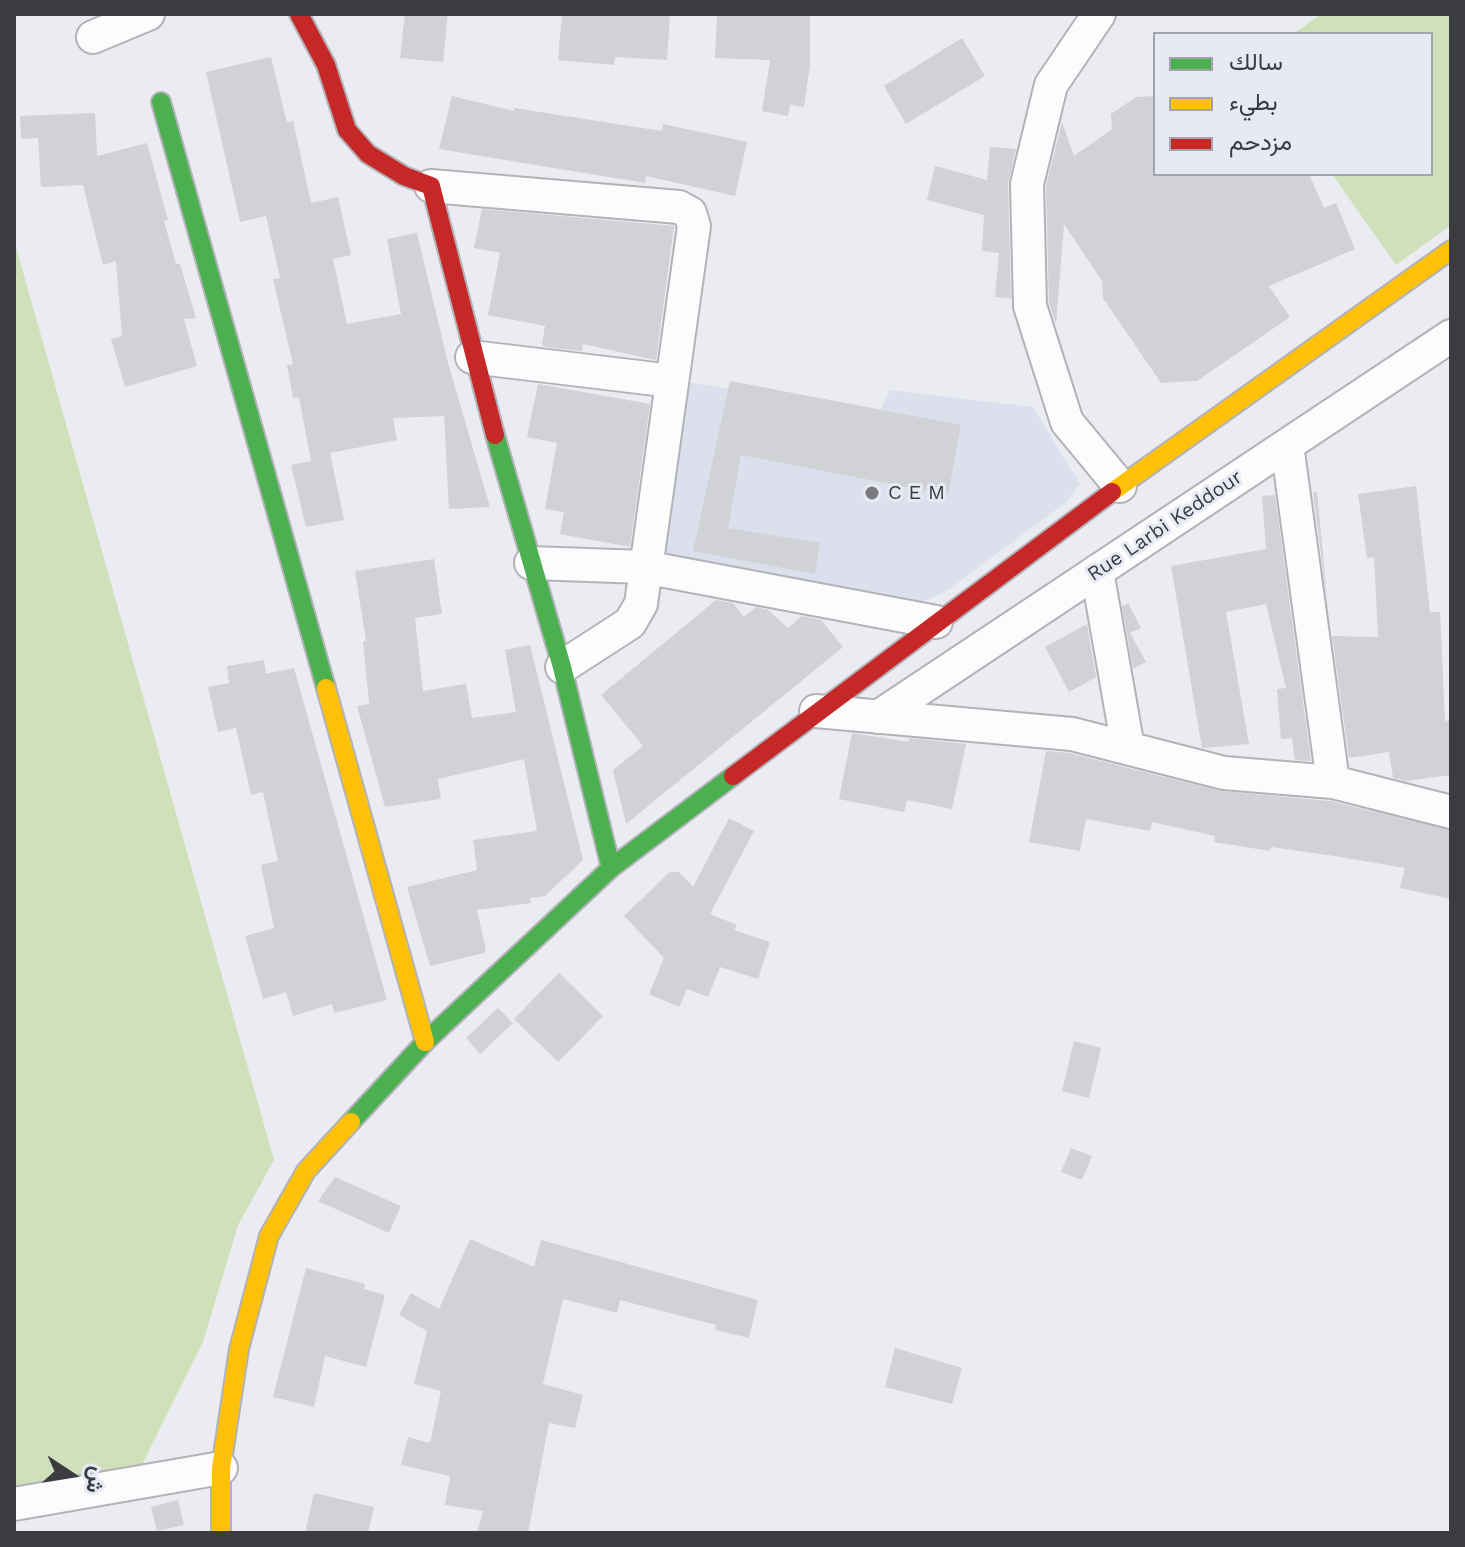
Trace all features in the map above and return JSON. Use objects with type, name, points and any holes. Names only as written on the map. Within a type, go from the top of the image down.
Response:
[{"type":"street","points":[[93,37],[148,14]]},
{"type":"street","points":[[299,14],[326,65],[347,130],[368,154],[404,176],[431,186],[679,207],[690,213],[694,226],[641,604],[630,623],[562,667]]},
{"type":"street","points":[[1099,14],[1051,85],[1027,184],[1030,306],[1067,422],[1120,486]]},
{"type":"street","points":[[161,102],[425,1042]]},
{"type":"street","points":[[431,186],[472,357],[562,667],[611,868]]},
{"type":"street","points":[[221,1533],[221,1468],[239,1349],[269,1236],[306,1171],[425,1042],[611,868],[816,711],[1120,486],[1451,250]]},
{"type":"street","name":"Rue Larbi Keddour","points":[[878,717],[1451,336]]},
{"type":"street","points":[[472,357],[672,381]]},
{"type":"street","points":[[1287,445],[1333,782]]},
{"type":"street","points":[[531,563],[644,567],[936,622]]},
{"type":"street","points":[[1097,571],[1128,748]]},
{"type":"street","points":[[816,711],[1072,734],[1224,773],[1333,782],[1451,812]]},
{"type":"street","points":[[14,1504],[221,1468]]},
{"type":"shaded area","name":"C E M","points":[[680,381],[879,412],[890,390],[1033,407],[1080,484],[1065,503],[947,591],[907,609],[664,580]]},
{"type":"green space","points":[[1321,14],[1451,14],[1451,225],[1396,265],[1333,176],[1433,176],[1433,32],[1296,32]]},
{"type":"green space","points":[[14,240],[274,1160],[238,1225],[203,1342],[141,1467],[14,1490]]},
{"type":"building","points":[[405,14],[448,14],[443,62],[400,58]]},
{"type":"building","points":[[562,14],[670,14],[667,60],[615,57],[614,65],[558,60]]},
{"type":"building","points":[[717,14],[810,14],[810,66],[804,107],[790,105],[788,116],[762,111],[770,60],[715,58]]},
{"type":"building","points":[[962,38],[985,76],[906,124],[884,86]]},
{"type":"building","points":[[271,57],[287,123],[293,121],[311,203],[338,197],[351,255],[333,259],[347,324],[401,314],[387,239],[417,233],[448,363],[490,507],[449,509],[444,416],[393,418],[397,440],[330,453],[344,520],[306,527],[291,465],[311,461],[299,397],[293,398],[287,365],[293,364],[273,279],[280,278],[266,216],[240,222],[206,72]]},
{"type":"building","points":[[452,96],[514,111],[514,108],[662,131],[663,124],[747,142],[735,196],[646,176],[645,183],[439,149]]},
{"type":"building","points":[[1153,96],[1153,176],[1310,176],[1324,208],[1336,203],[1355,249],[1269,286],[1290,317],[1197,381],[1161,383],[1103,298],[1102,281],[1064,224],[1056,324],[1049,303],[1046,186],[1062,122],[1074,156],[1112,129],[1111,114],[1136,97]]},
{"type":"building","points":[[95,113],[97,156],[147,143],[168,220],[164,221],[176,264],[180,264],[196,318],[184,319],[197,366],[125,387],[111,339],[122,336],[116,261],[103,265],[83,185],[41,187],[38,138],[21,139],[20,116]]},
{"type":"building","points":[[990,147],[1016,149],[1008,184],[1011,298],[995,297],[999,253],[982,251],[984,215],[927,200],[935,166],[987,180]]},
{"type":"building","points":[[482,209],[674,226],[656,360],[583,344],[582,351],[545,347],[542,344],[545,326],[488,315],[500,253],[474,248]]},
{"type":"building","points":[[730,381],[961,425],[948,495],[741,455],[728,528],[820,543],[815,574],[693,551]]},
{"type":"building","points":[[538,384],[650,404],[630,547],[560,534],[564,512],[545,509],[557,443],[527,437]]},
{"type":"building","points":[[1416,486],[1430,612],[1440,612],[1445,721],[1451,720],[1451,775],[1406,781],[1393,778],[1389,752],[1349,758],[1332,636],[1378,637],[1374,557],[1367,558],[1358,494]]},
{"type":"building","points":[[1313,492],[1317,492],[1328,608]]},
{"type":"building","points":[[1275,495],[1311,761],[1295,760],[1292,738],[1281,739],[1277,689],[1286,688],[1266,604],[1226,612],[1249,744],[1202,748],[1171,566],[1266,549],[1262,496]]},
{"type":"building","points":[[434,559],[442,614],[415,618],[423,691],[466,684],[472,718],[516,712],[505,650],[530,645],[583,860],[545,896],[530,898],[531,903],[477,910],[486,950],[484,953],[430,966],[407,887],[477,870],[473,840],[537,831],[524,759],[438,779],[441,799],[385,807],[357,706],[369,704],[363,641],[366,641],[355,571]]},
{"type":"building","points":[[716,600],[733,603],[744,617],[756,607],[768,610],[788,628],[802,616],[821,620],[843,647],[626,824],[613,770],[643,746],[601,695]]},
{"type":"building","points":[[1128,603],[1141,628],[1130,633],[1146,662],[1133,669],[1122,606]]},
{"type":"building","points":[[1087,624],[1096,677],[1069,692],[1045,647]]},
{"type":"building","points":[[264,660],[266,674],[294,668],[387,1000],[334,1013],[332,1004],[293,1016],[286,992],[263,999],[245,936],[274,928],[261,865],[278,861],[263,792],[251,795],[236,728],[218,732],[208,687],[229,683],[227,666]]},
{"type":"building","points":[[852,733],[909,742],[909,738],[966,744],[952,809],[907,800],[904,812],[839,799]]},
{"type":"building","points":[[1046,751],[1069,753],[1220,791],[1330,801],[1451,830],[1451,899],[1400,888],[1405,868],[1271,847],[1270,851],[1214,842],[1215,836],[1152,822],[1150,831],[1086,819],[1080,851],[1029,842]]},
{"type":"building","points":[[729,818],[754,831],[710,914],[737,925],[734,930],[770,942],[758,979],[720,967],[708,997],[687,989],[679,1007],[649,994],[664,958],[624,916],[670,872],[679,872],[693,887]]},
{"type":"building","points":[[559,973],[603,1016],[558,1062],[514,1019]]},
{"type":"building","points":[[498,1008],[513,1023],[480,1054],[466,1038]]},
{"type":"building","points":[[1074,1041],[1101,1048],[1089,1098],[1062,1091]]},
{"type":"building","points":[[1071,1148],[1092,1156],[1082,1180],[1061,1172]]},
{"type":"building","points":[[335,1177],[401,1206],[389,1233],[318,1201]]},
{"type":"building","points":[[470,1239],[534,1267],[541,1240],[758,1300],[749,1338],[715,1330],[716,1325],[620,1300],[617,1313],[563,1299],[543,1384],[583,1395],[575,1428],[549,1423],[528,1533],[477,1533],[483,1511],[445,1505],[450,1476],[401,1465],[408,1437],[430,1443],[441,1391],[414,1384],[427,1331],[399,1315],[411,1293],[439,1309]]},
{"type":"building","points":[[306,1268],[365,1284],[364,1289],[385,1295],[366,1367],[325,1356],[314,1407],[273,1397]]},
{"type":"building","points":[[895,1348],[962,1368],[952,1404],[885,1387]]},
{"type":"building","points":[[314,1493],[374,1507],[368,1533],[305,1533]]},
{"type":"building","points":[[178,1500],[184,1525],[157,1531],[151,1507]]},
{"type":"traffic: fast","points":[[161,102],[326,688]]},
{"type":"traffic: fast","points":[[495,435],[562,667],[611,868]]},
{"type":"traffic: fast","points":[[351,1122],[425,1042],[611,868],[733,776]]},
{"type":"traffic: slow","points":[[1112,492],[1451,250]]},
{"type":"traffic: slow","points":[[326,688],[425,1042]]},
{"type":"traffic: slow","points":[[221,1533],[221,1468],[239,1349],[269,1236],[306,1171],[351,1122]]},
{"type":"traffic: jam","points":[[299,14],[326,65],[347,130],[368,154],[404,176],[431,186],[495,435]]},
{"type":"traffic: jam","points":[[733,776],[1112,492]]},
{"type":"place","name":"C E M","points":[[872,493]]}]
